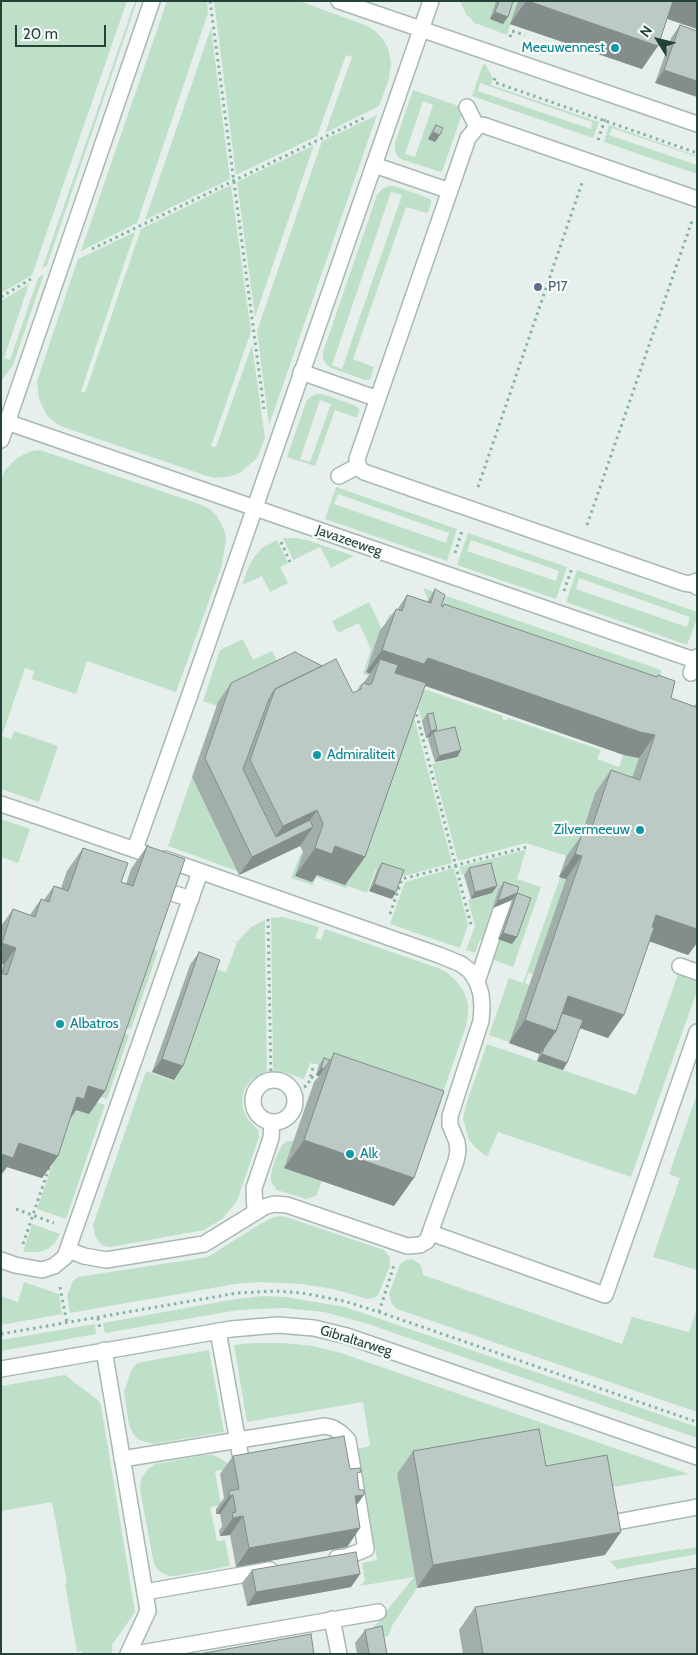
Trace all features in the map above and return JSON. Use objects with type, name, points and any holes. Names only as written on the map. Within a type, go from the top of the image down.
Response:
[{"type":"street","points":[[1,440],[4,421],[63,262],[152,1]]},
{"type":"street","points":[[339,1],[421,30],[473,54],[613,95],[697,124]]},
{"type":"street","points":[[135,849],[189,697],[225,616],[255,509],[279,458],[301,372],[396,103],[412,76],[421,30],[431,1]]},
{"type":"street","points":[[467,107],[477,127]]},
{"type":"street","points":[[696,584],[684,583],[364,472],[358,466],[357,458],[468,138],[477,127],[483,125],[697,199]]},
{"type":"street","points":[[374,165],[450,191]]},
{"type":"street","points":[[301,372],[378,399]]},
{"type":"street","name":"Javazeeweg","points":[[4,421],[255,509],[315,522],[388,562],[447,575],[695,663]]},
{"type":"street","points":[[339,476],[358,466]]},
{"type":"street","points":[[1,804],[383,935],[459,963],[470,971],[477,982],[481,994],[481,1021],[450,1116],[450,1125],[457,1142],[456,1161],[427,1241],[413,1246],[402,1244],[287,1205],[274,1204],[254,1212],[204,1244],[106,1260],[84,1256],[68,1250]]},
{"type":"street","points":[[8,1262],[42,1270],[54,1266],[65,1257],[76,1231],[200,872]]},
{"type":"street","points":[[166,891],[191,899]]},
{"type":"street","points":[[477,982],[508,892]]},
{"type":"street","points":[[680,966],[697,972]]},
{"type":"street","points":[[431,1233],[604,1295],[697,1032]]},
{"type":"street","points":[[271,1081],[284,1084],[292,1092],[299,1110],[285,1119],[272,1122],[259,1116],[253,1100],[259,1087],[271,1081]]},
{"type":"street","points":[[254,1212],[254,1188],[271,1138],[272,1122]]},
{"type":"street","name":"Gibraltarweg","points":[[1,1369],[104,1350],[256,1326],[278,1325],[314,1328],[347,1336],[697,1457]]},
{"type":"street","points":[[218,1331],[242,1470]]},
{"type":"street","points":[[104,1350],[148,1610],[128,1654]]},
{"type":"street","points":[[122,1459],[325,1426],[333,1428],[348,1440],[366,1549],[346,1557],[327,1560]]},
{"type":"street","points":[[606,1524],[697,1507]]},
{"type":"street","points":[[145,1592],[289,1567]]},
{"type":"street","points":[[135,1654],[378,1612]]},
{"type":"street","points":[[332,1619],[338,1654]]},
{"type":"path","points":[[210,1],[264,414]]},
{"type":"path","points":[[447,575],[613,95]]},
{"type":"path","points":[[1,297],[46,270],[396,103]]},
{"type":"path","points":[[556,613],[694,216]]},
{"type":"path","points":[[414,708],[471,926],[459,963]]},
{"type":"path","points":[[383,935],[402,879],[528,847]]},
{"type":"path","points":[[271,1081],[268,919],[275,898]]},
{"type":"path","points":[[292,1092],[308,1085],[314,1068]]},
{"type":"path","points":[[311,1077],[329,1083]]},
{"type":"path","points":[[8,1262],[32,1216],[50,1164]]},
{"type":"path","points":[[16,1209],[76,1231]]},
{"type":"path","points":[[379,1312],[402,1244]]},
{"type":"path","points":[[54,1266],[63,1295],[67,1323]]},
{"type":"green space","points":[[1,1],[127,1],[32,275],[1,293]]},
{"type":"green space","points":[[135,1],[137,1],[47,265],[42,269]]},
{"type":"green space","points":[[167,1],[207,1],[208,13],[137,223],[81,251]]},
{"type":"green space","points":[[214,1],[299,1],[374,30],[388,48],[391,63],[389,79],[379,106],[325,133],[352,57],[346,55],[317,136],[236,175]]},
{"type":"green space","points":[[460,1],[518,2],[507,35],[475,23],[466,14]]},
{"type":"green space","points":[[211,28],[230,179],[145,220]]},
{"type":"green space","points":[[483,64],[486,65],[493,79],[491,85],[599,122],[593,138],[472,96]],"holes":[[[480,83],[592,122],[591,129],[478,91]]]},
{"type":"green space","points":[[413,90],[464,108],[441,172],[398,157],[395,143]],"holes":[[[423,101],[433,105],[415,157],[405,154]]]},
{"type":"green space","points":[[377,115],[269,425],[257,331],[322,141]]},
{"type":"green space","points":[[609,125],[697,156],[612,128],[609,135],[697,165],[697,174],[604,142]]},
{"type":"green space","points":[[314,145],[255,317],[237,182]]},
{"type":"green space","points":[[231,185],[251,332],[211,446],[216,447],[252,345],[265,438],[257,458],[240,473],[228,477],[213,478],[63,427],[54,422],[46,414],[39,399],[37,381],[78,259],[135,232],[81,391],[85,393],[141,229]]},
{"type":"green space","points":[[388,186],[395,186],[428,198],[431,200],[431,204],[426,213],[406,207],[353,359],[374,367],[369,380],[365,380],[331,368],[323,358],[323,352],[377,195]],"holes":[[[391,192],[402,195],[342,369],[332,365]]]},
{"type":"green space","points":[[44,274],[13,365],[1,381],[1,301],[29,284],[4,358],[10,360],[38,278]]},
{"type":"green space","points":[[316,394],[323,394],[356,406],[359,409],[357,417],[335,410],[315,466],[287,457],[306,402]],"holes":[[[320,400],[331,404],[310,462],[300,459]]]},
{"type":"green space","points":[[40,450],[202,505],[217,516],[225,532],[226,540],[222,565],[176,692],[87,661],[76,694],[32,679],[34,671],[25,668],[2,736],[11,739],[14,731],[58,746],[39,802],[1,789],[1,480],[5,470],[17,458],[31,451]]},
{"type":"green space","points":[[336,487],[457,529],[447,561],[325,519]],"holes":[[[338,494],[449,533],[446,543],[334,504]]]},
{"type":"green space","points":[[468,533],[567,567],[556,599],[457,565]],"holes":[[[471,540],[559,571],[556,581],[467,551]]]},
{"type":"green space","points":[[283,538],[310,541],[354,556],[331,568],[320,547],[293,560]]},
{"type":"green space","points":[[277,540],[288,563],[280,567],[288,583],[270,592],[262,576],[242,585],[254,557],[262,548]]},
{"type":"green space","points":[[577,570],[697,612],[697,619],[687,645],[566,602]],"holes":[[[579,578],[690,617],[687,627],[576,589]]]},
{"type":"green space","points":[[423,588],[661,670],[661,702],[435,614]]},
{"type":"green space","points":[[369,602],[383,631],[389,614],[400,618],[402,613],[416,621],[415,626],[391,618],[386,634],[379,632],[366,672],[402,685],[401,687],[363,674],[371,649],[359,623],[338,633],[332,621]]},
{"type":"green space","points":[[243,639],[253,660],[272,651],[282,670],[217,706],[203,701],[220,650]]},
{"type":"green space","points":[[409,684],[503,716],[502,719],[507,721],[508,718],[601,750],[597,759],[619,767],[624,753],[639,758],[624,803],[595,793],[573,858],[526,843],[458,861],[432,764],[457,757],[451,733],[426,739],[432,736],[428,720],[422,721],[417,706],[421,704]]},
{"type":"green space","points":[[359,685],[380,692],[412,709],[452,863],[400,877],[376,869],[367,893],[348,886],[346,888],[316,877],[313,885],[291,878],[303,852],[295,877],[312,882],[315,875],[345,885],[349,712]]},
{"type":"green space","points":[[192,777],[237,871],[168,846]]},
{"type":"green space","points":[[1,819],[30,829],[18,863],[1,857]]},
{"type":"green space","points":[[526,850],[517,879],[541,887],[513,967],[491,959],[500,889],[482,940],[480,940],[475,953],[466,950],[475,926],[468,900],[493,893],[487,869],[462,875],[459,867]]},
{"type":"green space","points":[[454,868],[468,925],[460,948],[390,924],[405,882]]},
{"type":"green space","points":[[559,876],[566,879],[533,974],[528,973],[525,983],[529,985],[509,1042],[489,1035],[509,978],[523,983],[560,878]]},
{"type":"green space","points":[[283,917],[319,927],[315,938],[321,940],[325,929],[438,968],[449,974],[457,982],[464,992],[468,1003],[468,1015],[466,1026],[439,1104],[437,1116],[334,1081],[320,1065],[310,1063],[304,1079],[273,1070],[271,918]]},
{"type":"green space","points":[[265,920],[267,1071],[252,1079],[245,1088],[242,1098],[243,1109],[248,1119],[258,1130],[259,1137],[237,1201],[222,1219],[204,1230],[110,1247],[104,1246],[95,1236],[93,1225],[146,1071],[174,1081],[212,972],[190,965],[191,962],[226,972],[237,943],[228,939],[237,942],[251,927]]},
{"type":"green space","points":[[147,946],[158,951],[131,1029],[120,1026]]},
{"type":"green space","points":[[679,971],[697,977],[697,991],[631,1177],[498,1132],[486,1156],[469,1140],[463,1119],[487,1044],[636,1095]]},
{"type":"green space","points":[[117,1031],[129,1035],[107,1099],[95,1095]]},
{"type":"green space","points":[[697,1094],[697,1270],[653,1257],[680,1178],[669,1174]]},
{"type":"green space","points":[[94,1101],[105,1105],[66,1219],[37,1209],[72,1109]]},
{"type":"green space","points":[[287,1141],[294,1141],[284,1168],[322,1181],[316,1196],[306,1199],[277,1190],[271,1182],[275,1159],[282,1145]]},
{"type":"green space","points":[[283,1216],[384,1250],[390,1258],[390,1266],[378,1295],[367,1299],[333,1289],[301,1284],[258,1282],[235,1284],[70,1313],[67,1296],[73,1281],[78,1277],[208,1257],[260,1224],[274,1217]]},
{"type":"green space","points":[[32,1224],[60,1234],[55,1243],[48,1249],[39,1252],[23,1252]]},
{"type":"green space","points":[[412,1259],[421,1265],[423,1275],[622,1344],[632,1317],[689,1332],[697,1308],[697,1412],[397,1309],[392,1304],[389,1294],[400,1264]]},
{"type":"green space","points":[[24,1282],[59,1294],[62,1314],[1,1325],[1,1296],[18,1302]]},
{"type":"green space","points":[[262,1296],[285,1297],[345,1307],[697,1427],[697,1438],[365,1323],[324,1312],[284,1308],[238,1310],[105,1333],[103,1323]]},
{"type":"green space","points":[[95,1324],[96,1334],[1,1351],[1,1340]]},
{"type":"green space","points":[[284,1343],[313,1346],[341,1353],[689,1474],[594,1490],[397,1474],[417,1588],[392,1626],[388,1636],[373,1640],[372,1629],[414,1577],[359,1586],[365,1581],[362,1563],[377,1560],[358,1449],[370,1446],[363,1402],[247,1422],[234,1345]]},
{"type":"green space","points":[[209,1350],[224,1432],[153,1444],[139,1440],[133,1434],[129,1425],[124,1392],[131,1371],[137,1363]]},
{"type":"green space","points":[[65,1375],[99,1401],[110,1459],[135,1612],[112,1645],[112,1654],[82,1654],[82,1651],[77,1652],[52,1502],[1,1511],[1,1386]]},
{"type":"green space","points":[[213,1455],[220,1458],[226,1462],[229,1469],[215,1471],[221,1505],[210,1507],[217,1541],[225,1540],[230,1566],[169,1576],[159,1571],[154,1564],[140,1490],[141,1479],[148,1469],[155,1464]]},
{"type":"green space","points":[[697,1547],[697,1554],[617,1569],[605,1555],[611,1561]]},
{"type":"building","points":[[499,1],[513,1],[508,17],[495,12]]},
{"type":"building","points":[[528,1],[673,1],[658,46]]},
{"type":"building","points":[[680,25],[697,31],[697,81],[664,70]]},
{"type":"building","points":[[436,125],[443,128],[440,135],[433,132]]},
{"type":"building","name":"Zilvermeeuw","points":[[435,589],[445,595],[441,606],[443,607],[444,604],[657,677],[658,675],[675,681],[671,698],[696,707],[697,705],[697,929],[656,915],[652,927],[654,928],[624,1015],[568,996],[556,1031],[525,1020],[582,856],[575,854],[582,834],[589,836],[611,770],[640,780],[655,735],[640,732],[428,658],[424,664],[382,650],[396,609],[402,611],[407,595],[431,603]]},
{"type":"building","points":[[295,652],[322,666],[275,689],[269,699],[243,769],[276,837],[310,820],[313,827],[252,857],[205,758],[231,683]]},
{"type":"building","name":"Admiraliteit","points":[[336,659],[353,693],[361,689],[361,685],[364,683],[369,685],[372,683],[380,659],[398,665],[395,673],[426,683],[365,857],[335,846],[332,854],[315,848],[323,824],[317,810],[283,826],[250,760],[275,689]]},
{"type":"building","points":[[433,713],[437,729],[431,731],[427,714]]},
{"type":"building","points":[[455,727],[461,750],[439,756],[433,732]]},
{"type":"building","name":"Albatros","points":[[147,846],[185,859],[105,1091],[88,1086],[84,1099],[77,1097],[58,1156],[19,1143],[13,1158],[1,1154],[1,973],[7,975],[16,948],[2,943],[13,909],[35,917],[41,899],[49,902],[54,886],[68,891],[83,848],[128,863],[121,882],[133,886]]},
{"type":"building","points":[[382,863],[404,870],[396,892],[374,884]]},
{"type":"building","points":[[491,863],[497,886],[475,892],[469,868]]},
{"type":"building","points":[[504,882],[519,887],[517,893],[498,901]]},
{"type":"building","points":[[517,893],[531,898],[517,937],[503,933]]},
{"type":"building","points":[[199,952],[220,960],[183,1066],[162,1059]]},
{"type":"building","points":[[1,963],[5,964],[2,973],[1,973]]},
{"type":"building","points":[[562,1013],[583,1020],[567,1063],[542,1054],[556,1031]]},
{"type":"building","points":[[334,1053],[444,1091],[414,1178],[304,1140]]},
{"type":"building","points":[[324,1058],[330,1060],[324,1069],[321,1068]]},
{"type":"building","points":[[539,1429],[546,1466],[607,1455],[621,1532],[433,1565],[413,1451]]},
{"type":"building","points":[[344,1436],[350,1469],[360,1468],[361,1472],[357,1473],[359,1490],[364,1490],[364,1495],[355,1496],[360,1528],[249,1548],[243,1516],[233,1518],[232,1513],[236,1512],[233,1495],[229,1496],[229,1491],[239,1489],[233,1456]]},
{"type":"building","points":[[356,1552],[360,1574],[256,1592],[252,1570]]},
{"type":"building","points":[[697,1568],[697,1654],[483,1654],[475,1607]]},
{"type":"building","points":[[382,1626],[387,1654],[369,1654],[365,1630]]},
{"type":"building","points":[[311,1634],[314,1654],[199,1654]]},
{"type":"place","name":"Meeuwennest","points":[[615,48]]},
{"type":"place","name":"P17","points":[[538,287]]},
{"type":"place","name":"Admiraliteit","points":[[317,755]]},
{"type":"place","name":"Zilvermeeuw","points":[[640,830]]},
{"type":"place","name":"Albatros","points":[[60,1024]]},
{"type":"place","name":"Alk","points":[[350,1154]]}]
